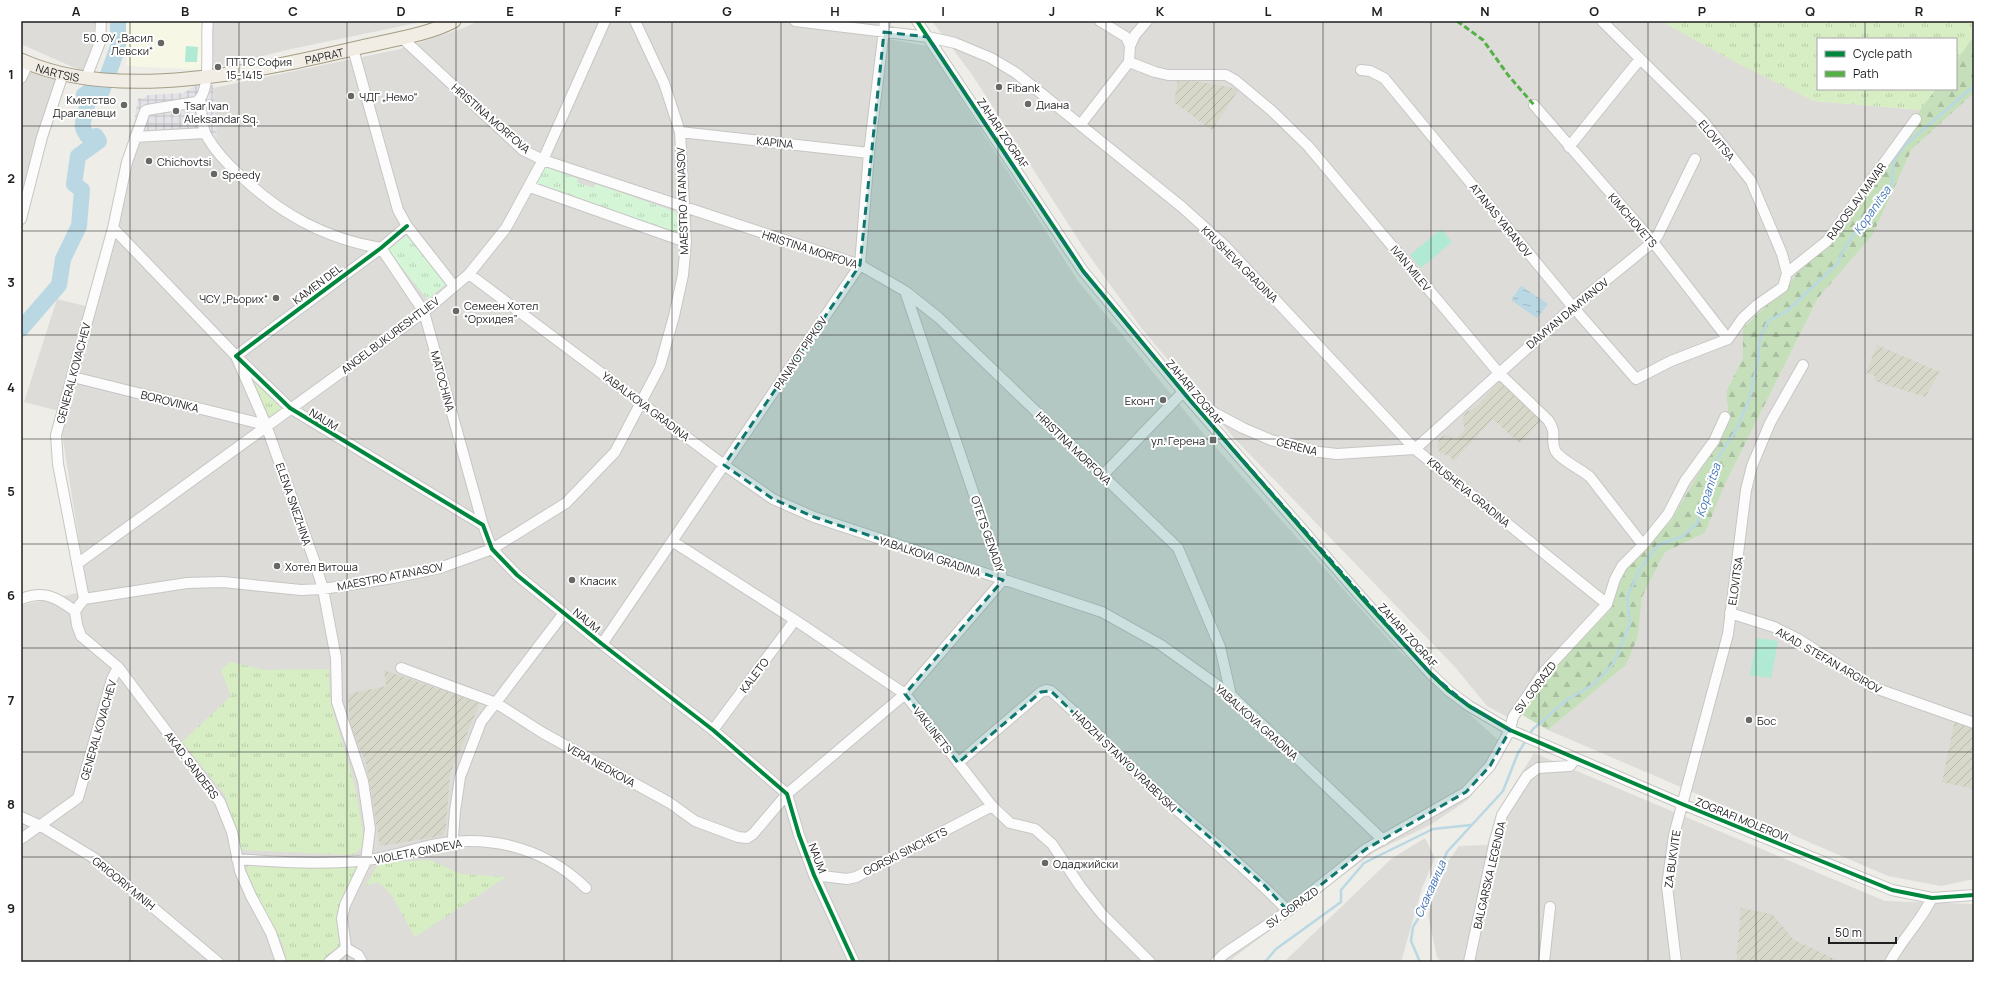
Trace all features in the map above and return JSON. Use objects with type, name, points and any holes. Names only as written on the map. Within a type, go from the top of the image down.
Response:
[{"type":"main road","name":"PAPRAT","points":[[119,80],[150,81],[206,77],[281,66],[402,38],[454,21]]},
{"type":"main road","name":"NARTSIS","points":[[25,62],[63,74],[91,79],[119,80]]},
{"type":"street","points":[[91,79],[100,42],[101,21]]},
{"type":"street","points":[[208,21],[206,77],[200,99],[205,133],[229,166],[261,196],[304,224],[355,244],[381,248]]},
{"type":"street","name":"ANGEL BUKURESHTLIEV","points":[[77,564],[424,312],[469,274],[506,228],[530,187],[605,21]]},
{"type":"street","name":"MAESTRO ATANASOV","points":[[84,599],[187,582],[223,582],[301,590],[322,590],[393,578],[440,568],[492,549],[566,503],[615,452],[660,366],[674,316],[683,275],[686,242],[680,132],[664,83],[635,21]]},
{"type":"street","name":"KRUSHEVA GRADINA","points":[[795,21],[928,37],[956,44],[991,58],[1016,73],[1182,207],[1225,246],[1415,449],[1607,604]]},
{"type":"street","name":"PANAYOT PIPKOV","points":[[602,644],[860,265],[869,153],[885,21]]},
{"type":"street","name":"ZAHARI ZOGRAF","points":[[917,21],[1083,271],[1186,396],[1430,673],[1469,706],[1514,732]]},
{"type":"street","points":[[1081,124],[1130,62],[1130,46],[1126,37],[1100,21]]},
{"type":"street","points":[[1130,46],[1136,35],[1147,21]]},
{"type":"street","name":"ELOVITSA","points":[[1602,21],[1704,122],[1751,181],[1782,254],[1787,273]]},
{"type":"street","name":"HRISTINA MORFOVA","points":[[402,38],[523,150],[543,160],[684,208],[860,265],[905,291],[939,318],[1178,548],[1220,647],[1230,695]]},
{"type":"street","points":[[353,49],[398,210],[408,226],[454,286]]},
{"type":"street","points":[[1569,147],[1640,59]]},
{"type":"street","points":[[21,78],[25,62]]},
{"type":"street","name":"IVAN MILEV","points":[[1130,62],[1155,72],[1168,75],[1226,75],[1235,80],[1262,102],[1308,146],[1498,372],[1554,428],[1555,450],[1559,456],[1581,469],[1590,477],[1643,545]]},
{"type":"street","name":"ATANAS YARANOV","points":[[1361,70],[1370,71],[1384,78],[1572,307],[1636,379],[1670,361],[1728,339]]},
{"type":"street","points":[[21,219],[42,137],[63,74]]},
{"type":"street","name":"GENERAL KOVACHEV","points":[[84,599],[58,464],[56,435],[113,228],[127,162],[135,137],[147,110],[196,102],[200,99]]},
{"type":"street","name":"KIMCHOVETS","points":[[1534,105],[1653,242],[1728,339]]},
{"type":"street","name":"RADOSLAV MAVAR","points":[[1787,273],[1827,241],[1916,120]]},
{"type":"street","name":"KAPINA","points":[[680,132],[869,153]]},
{"type":"street","points":[[135,137],[205,133]]},
{"type":"street","name":"DAMYAN DAMYANOV","points":[[1415,449],[1498,372],[1572,307],[1653,242],[1658,235],[1695,159]]},
{"type":"street","points":[[530,187],[686,242]]},
{"type":"street","name":"KAMEN DEL","points":[[236,356],[381,248],[408,226]]},
{"type":"street","name":"ELENA SNEZHINA","points":[[113,228],[236,356],[266,426],[292,496],[322,590],[336,658],[337,702],[363,781],[370,829],[366,861],[345,905],[342,918],[346,948]]},
{"type":"street","name":"MATOCHINA","points":[[381,248],[424,312],[483,525]]},
{"type":"street","points":[[1728,339],[1742,319],[1757,305],[1782,287],[1787,273]]},
{"type":"street","name":"YABALKOVA GRADINA","points":[[469,274],[642,402],[724,465],[773,499],[814,518],[1102,612],[1161,645],[1230,695],[1383,840]]},
{"type":"street","name":"OTETS GENADIY","points":[[787,794],[905,694],[1003,580],[905,291]]},
{"type":"street","name":"NAUM","points":[[236,356],[290,408],[483,525],[492,549],[517,575],[602,644],[713,730],[787,794],[799,835],[814,875],[854,962]]},
{"type":"street","name":"ELOVITSA","points":[[1682,804],[1728,634],[1746,490],[1752,466],[1770,423],[1803,365]]},
{"type":"street","name":"BOROVINKA","points":[[73,377],[266,426]]},
{"type":"street","points":[[1103,476],[1186,396]]},
{"type":"street","name":"GERENA","points":[[1186,396],[1244,428],[1271,440],[1319,452],[1337,454],[1415,449]]},
{"type":"street","name":"SV. GORAZD","points":[[1216,962],[1224,954],[1288,911],[1366,849],[1466,792],[1490,766],[1514,732],[1513,717],[1543,673],[1607,604],[1615,579],[1622,566],[1643,545],[1668,514],[1685,481],[1714,441],[1725,417]]},
{"type":"street","name":"VAKLINETS","points":[[672,541],[795,620],[905,694],[992,806],[1010,823],[1035,829],[1052,844],[1080,886],[1102,914],[1150,962]]},
{"type":"street","points":[[21,600],[43,594],[59,599],[75,611],[84,599]]},
{"type":"street","name":"GENERAL KOVACHEV","points":[[21,839],[78,798],[112,679],[118,667],[81,636],[76,625],[75,611]]},
{"type":"street","points":[[454,842],[455,810],[460,777],[481,722],[564,613]]},
{"type":"street","name":"AKAD. STEFAN ARGIROV","points":[[1730,613],[1774,627],[1798,639],[1875,688],[1974,723]]},
{"type":"street","name":"KALETO","points":[[713,730],[795,620]]},
{"type":"street","name":"AKAD. SANDERS","points":[[118,667],[220,802],[232,832],[237,859],[251,896],[275,943],[281,962]]},
{"type":"street","name":"VERA NEDKOVA","points":[[401,668],[496,703],[543,733],[670,803],[695,821],[738,837],[747,838],[753,834],[787,794]]},
{"type":"street","name":"HADZHI STANYO VRABEVSKI","points":[[958,763],[1041,692],[1046,690],[1051,691],[1130,768],[1265,886],[1288,911]]},
{"type":"street","name":"ZOGRAFI MOLEROVI","points":[[1514,732],[1682,804],[1892,890],[1932,898],[1974,895]]},
{"type":"street","name":"BALGARSKA LEGENDA","points":[[1469,962],[1495,840],[1502,815],[1527,776],[1538,768],[1570,766],[1575,759]]},
{"type":"street","name":"ZA BUKVITE","points":[[1676,962],[1667,886],[1674,836],[1682,804]]},
{"type":"street","name":"GORSKI SINCHETS","points":[[814,875],[848,879],[856,876],[992,806]]},
{"type":"street","name":"GRIGORIY MNIH","points":[[21,817],[41,826],[94,858],[218,962]]},
{"type":"street","name":"VIOLETA GINDEVA","points":[[237,859],[320,862],[366,861],[390,857],[423,847],[454,842],[481,841],[522,849],[555,864],[586,888]]},
{"type":"street","points":[[1890,962],[1898,947],[1924,914],[1932,898]]},
{"type":"street","points":[[1544,962],[1550,907]]},
{"type":"street","points":[[329,962],[346,948],[358,955],[362,962]]},
{"type":"highlighted area","points":[[884,32],[928,37],[1083,271],[1189,399],[1430,673],[1469,706],[1510,730],[1490,766],[1466,792],[1366,849],[1288,911],[1265,886],[1125,763],[1051,691],[1041,692],[958,763],[905,694],[1003,580],[814,517],[773,499],[724,465],[860,265]]},
{"type":"shaded area","points":[[21,21],[95,21],[94,38],[84,72],[21,44]]},
{"type":"shaded area","name":"50. ОУ „Васил Левски“","points":[[120,21],[205,21],[204,70],[127,66],[127,54],[117,54]]},
{"type":"shaded area","points":[[205,21],[426,21],[291,49],[204,70]]},
{"type":"shaded area","points":[[478,21],[878,21],[876,37],[927,46],[1078,281],[1202,432],[1396,648],[1506,747],[1504,753],[1469,799],[1430,825],[1374,852],[1228,962],[21,962],[21,607],[22,605],[87,591],[62,434],[67,413],[24,402],[57,299],[97,309],[138,142],[217,139],[213,88],[400,49],[466,27]]},
{"type":"shaded area","points":[[932,21],[1670,21],[1666,24],[1814,101],[1921,110],[1789,284],[1743,328],[1743,357],[1726,392],[1729,420],[1671,521],[1624,567],[1609,611],[1545,677],[1519,713],[1516,722],[1487,706],[1455,667],[1234,438],[1142,329],[1083,247],[973,76]]},
{"type":"shaded area","points":[[21,63],[58,79],[21,199]]},
{"type":"shaded area","points":[[1178,78],[1239,89],[1212,130],[1174,102]]},
{"type":"shaded area","name":"Tsar Ivan Aleksandar Sq.","points":[[213,85],[217,139],[138,142],[128,138],[134,123],[138,98],[144,98],[148,95],[184,93],[194,86]]},
{"type":"shaded area","points":[[1974,93],[1974,879],[1941,886],[1888,876],[1548,730],[1626,665],[1638,637],[1642,597],[1665,552],[1705,533],[1727,480],[1818,298],[1872,236],[1912,149]]},
{"type":"shaded area","points":[[1877,345],[1940,372],[1925,397],[1875,381],[1874,375],[1866,373]]},
{"type":"shaded area","points":[[1500,380],[1542,419],[1520,444],[1493,419],[1454,461],[1449,456],[1440,453],[1437,446],[1440,438],[1446,435],[1456,439],[1465,429],[1462,420],[1466,412],[1475,408]]},
{"type":"shaded area","points":[[384,670],[480,703],[450,774],[446,828],[442,836],[380,846],[366,763],[350,726],[348,694],[386,686]]},
{"type":"shaded area","points":[[1955,719],[1974,724],[1974,789],[1942,782]]},
{"type":"shaded area","points":[[1534,753],[1885,901],[1974,904],[1974,962],[1441,962],[1437,957],[1428,915],[1440,873],[1459,846],[1487,845],[1507,796]]},
{"type":"shaded area","points":[[1425,838],[1435,858],[1422,888],[1401,962],[1284,962],[1391,859]]},
{"type":"shaded area","points":[[1741,908],[1772,914],[1794,940],[1841,962],[1736,962]]},
{"type":"green space","points":[[1670,21],[1974,21],[1974,36],[1957,60],[1957,38],[1817,38],[1817,90],[1935,90],[1921,110],[1814,101],[1737,63],[1666,24]]},
{"type":"green space","points":[[1974,36],[1974,93],[1912,149],[1872,236],[1818,298],[1727,480],[1705,533],[1665,552],[1642,597],[1638,637],[1626,665],[1548,730],[1519,713],[1545,677],[1609,611],[1624,567],[1671,521],[1729,420],[1726,392],[1743,357],[1743,328],[1789,284],[1935,90],[1957,90],[1957,60]]},
{"type":"green space","points":[[186,46],[198,47],[197,62],[185,62]]},
{"type":"green space","points":[[543,166],[578,179],[577,182],[593,188],[596,184],[676,212],[680,238],[533,186]]},
{"type":"green space","points":[[1441,229],[1452,242],[1421,268],[1410,255]]},
{"type":"green space","points":[[410,233],[449,282],[427,299],[388,250]]},
{"type":"green space","points":[[250,378],[282,409],[270,418]]},
{"type":"green space","points":[[1757,638],[1778,641],[1771,678],[1750,675]]},
{"type":"green space","points":[[230,662],[265,670],[329,669],[329,683],[333,711],[353,779],[365,845],[353,855],[241,850],[225,795],[182,742],[231,696],[221,670]]},
{"type":"green space","points":[[430,860],[461,874],[506,877],[415,937],[391,894],[378,882],[365,886],[379,863]]},
{"type":"green space","points":[[246,863],[360,866],[343,900],[348,947],[326,962],[287,962],[283,944],[249,882]]},
{"type":"water","points":[[1521,286],[1548,304],[1537,318],[1511,300]]},
{"type":"waterway","points":[[21,329],[59,285],[63,259],[79,226],[82,190],[74,184],[78,156],[99,141],[96,136],[90,139],[83,129],[87,105],[84,95],[93,89],[102,91],[118,47],[118,21]]},
{"type":"waterway","name":"Kopanitsa","points":[[1529,735],[1533,729],[1565,701],[1594,684],[1613,664],[1630,624],[1627,598],[1640,569],[1658,545],[1681,537],[1697,524],[1714,463],[1735,432],[1749,400],[1758,360],[1760,339],[1768,321],[1787,311],[1837,264],[1846,246],[1865,218],[1891,187],[1894,161],[1905,145],[1974,86]]},
{"type":"waterway","name":"Скакавица","points":[[1420,962],[1411,941],[1413,927],[1421,914],[1447,852],[1503,791],[1518,753],[1527,739]]},
{"type":"waterway","points":[[1265,962],[1276,949],[1341,902],[1341,890],[1364,863],[1433,829],[1471,825]]},
{"type":"marked path","points":[[1457,21],[1483,40],[1508,75],[1534,105]]},
{"type":"cycle path","points":[[917,21],[1083,271],[1189,399],[1361,597],[1430,673],[1449,691],[1469,706],[1510,730],[1682,804],[1892,890],[1932,898],[1974,895]]},
{"type":"cycle path","points":[[407,226],[381,248],[236,356],[290,408],[483,525],[492,549],[517,575],[602,644],[713,730],[787,794],[799,835],[814,875],[854,962]]},
{"type":"place","name":"50. ОУ „Васил Левски“","points":[[161,43]]},
{"type":"place","name":"ПТТС София 15-1415","points":[[218,67]]},
{"type":"place","name":"Fibank","points":[[999,87]]},
{"type":"place","name":"ЧДГ „Немо“","points":[[351,96]]},
{"type":"place","name":"Диана","points":[[1028,104]]},
{"type":"place","name":"Кметство Драгалевци","points":[[124,105]]},
{"type":"place","name":"Tsar Ivan Aleksandar Sq.","points":[[176,111]]},
{"type":"place","name":"Chichovtsi","points":[[149,161]]},
{"type":"place","name":"Speedy","points":[[214,174]]},
{"type":"place","name":"ЧСУ „Рьорих“","points":[[276,298]]},
{"type":"place","name":"Семеен Хотел “Орхидея”","points":[[456,311]]},
{"type":"place","name":"Еконт","points":[[1163,400]]},
{"type":"place","name":"ул. Герена","points":[[1213,440]]},
{"type":"place","name":"Хотел Витоша","points":[[277,566]]},
{"type":"place","name":"Класик","points":[[572,580]]},
{"type":"place","name":"Бос","points":[[1749,720]]},
{"type":"place","name":"Одаджийски","points":[[1045,863]]}]
